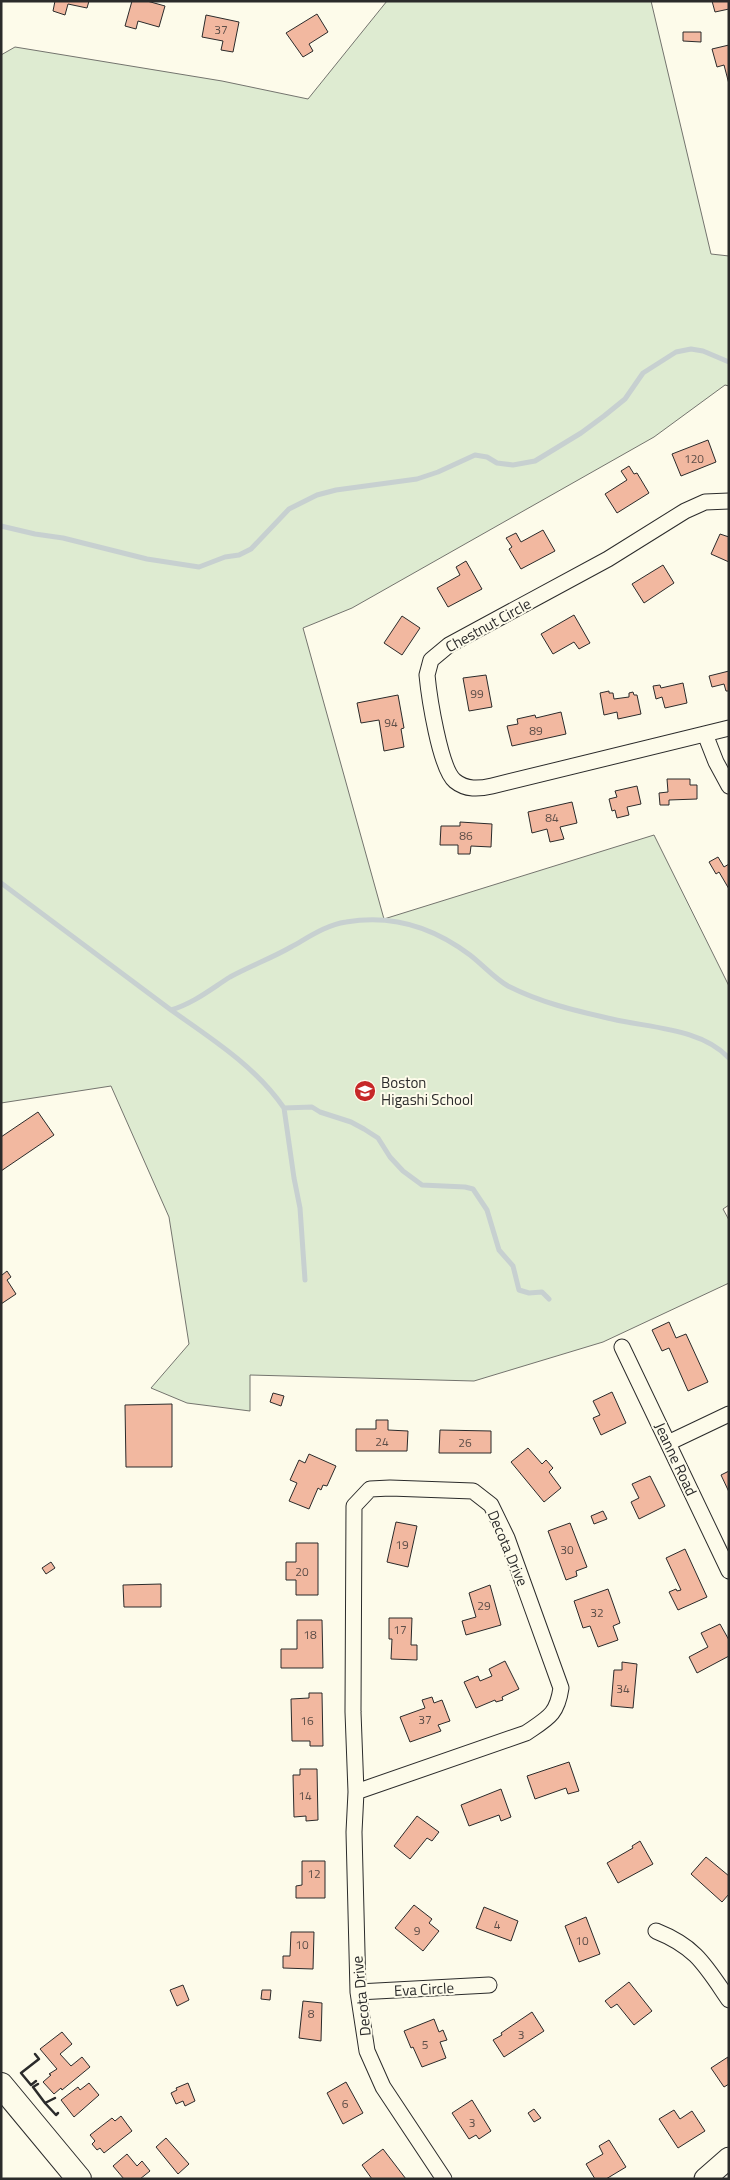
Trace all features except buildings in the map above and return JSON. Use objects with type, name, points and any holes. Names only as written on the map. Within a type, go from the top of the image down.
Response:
[{"type":"main road","points":[[4,2094],[79,2179]]},
{"type":"main road","points":[[705,2179],[729,2158]]},
{"type":"street","name":"Chestnut Circle","points":[[729,501],[714,500],[685,511],[601,564],[442,649],[431,660],[428,667],[428,683],[444,764],[455,782],[469,788],[492,786],[729,728]]},
{"type":"street","points":[[705,734],[712,754],[729,786]]},
{"type":"street","name":"Jeanne Road","points":[[622,1347],[729,1571]]},
{"type":"street","points":[[668,1443],[729,1414]]},
{"type":"street","name":"Decota Drive","points":[[356,1792],[526,1733],[547,1719],[558,1706],[561,1688],[507,1538],[490,1505],[474,1492],[390,1488],[370,1489],[354,1506],[353,1712],[356,1792],[354,1832],[358,1992],[367,2051],[382,2087],[444,2179]]},
{"type":"street","points":[[656,1930],[684,1944],[700,1958],[729,2000]]},
{"type":"street","name":"Eva Circle","points":[[358,1992],[490,1985]]},
{"type":"green space","name":"Boston Higashi School","points":[[387,1],[651,1],[711,254],[729,256],[729,386],[725,385],[654,437],[352,608],[303,628],[384,919],[654,835],[729,986],[729,1205],[723,1209],[729,1220],[729,1283],[603,1342],[474,1381],[250,1375],[250,1411],[187,1403],[151,1388],[189,1344],[169,1217],[111,1086],[1,1103],[1,55],[15,47],[222,81],[308,99]]},
{"type":"waterway","points":[[1,526],[63,538],[147,559],[199,567],[225,557],[239,555],[251,549],[289,509],[317,495],[336,490],[417,479],[438,472],[475,455],[487,457],[497,463],[513,465],[535,461],[581,433],[604,416],[625,399],[643,373],[676,352],[691,349],[703,351],[729,362]]},
{"type":"waterway","points":[[1,883],[171,1010],[195,1000],[230,977],[284,951],[311,935],[346,922],[380,920],[411,925],[441,937],[470,955],[503,983],[533,997],[586,1013],[690,1035],[717,1048],[729,1058]]},
{"type":"waterway","points":[[171,1010],[246,1066],[260,1079],[284,1108],[312,1107],[364,1129],[378,1138],[390,1157],[403,1171],[422,1185],[473,1189],[487,1210],[499,1250],[513,1266],[519,1290],[529,1293],[542,1292],[549,1299]]},
{"type":"waterway","points":[[284,1108],[300,1208],[305,1280]]},
{"type":"wall","points":[[35,2054],[39,2059],[21,2073],[31,2085],[36,2081]]},
{"type":"wall","points":[[38,2084],[33,2087],[45,2103],[55,2098]]},
{"type":"wall","points":[[45,2103],[56,2115],[58,2113]]},
{"type":"place","name":"Boston Higashi School","points":[[365,1091]]}]
